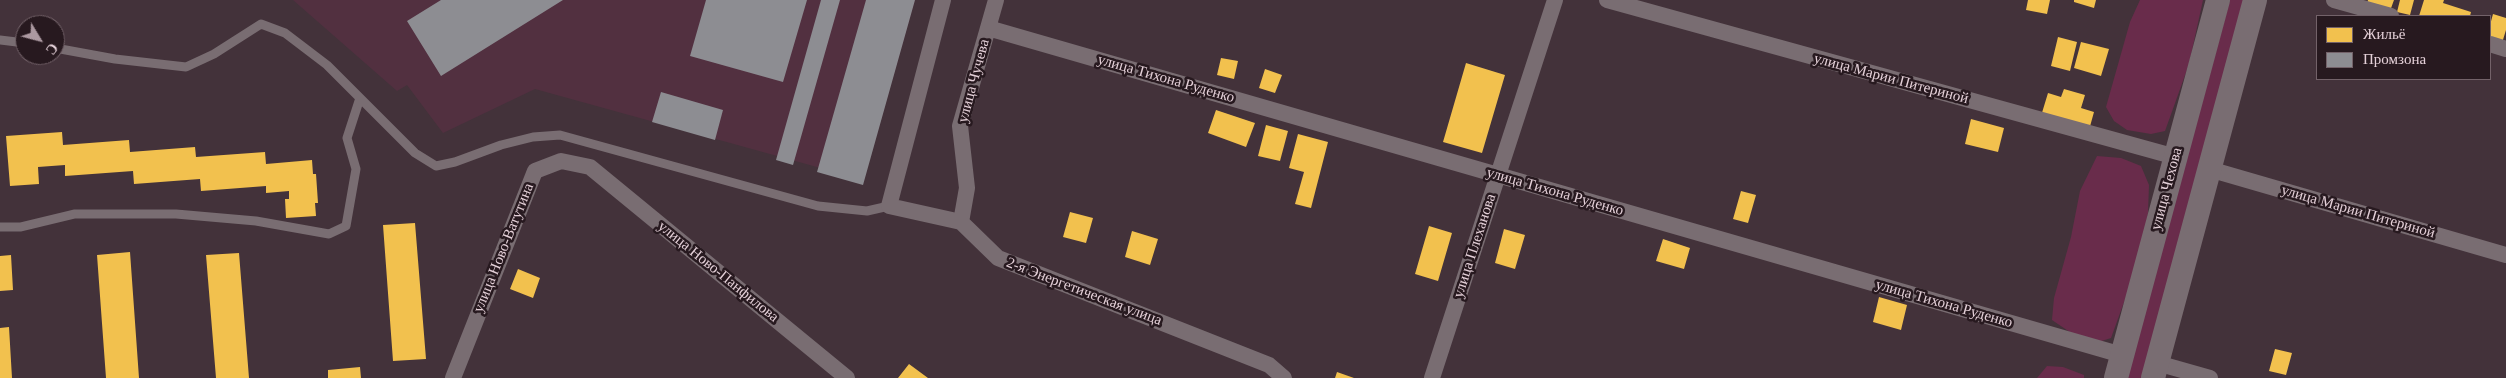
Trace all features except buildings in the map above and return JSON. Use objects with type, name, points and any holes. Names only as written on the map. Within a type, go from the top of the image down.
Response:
[{"type":"main road","name":"улица Чехова","points":[[2116,378],[2218,0]]},
{"type":"main road","points":[[2155,371],[2255,0]]},
{"type":"street","points":[[944,0],[889,206],[960,222]]},
{"type":"street","name":"улица Чучева","points":[[960,222],[967,188],[960,126],[996,0]]},
{"type":"street","name":"улица Плеханова","points":[[1432,378],[1555,0]]},
{"type":"street","name":"улица Марии Питериной","points":[[1606,0],[2176,157]]},
{"type":"street","points":[[2334,0],[2387,15]]},
{"type":"street","name":"улица Тихона Руденко","points":[[988,28],[2122,355]]},
{"type":"street","points":[[2491,44],[2506,49]]},
{"type":"street","name":"улица Ново-Ватутина","points":[[452,378],[535,171],[561,161],[590,167]]},
{"type":"street","name":"улица Ново-Панфилова","points":[[590,167],[847,378]]},
{"type":"street","name":"улица Марии Питериной","points":[[2210,169],[2506,255]]},
{"type":"street","name":"2-я Энергетическая улица","points":[[960,222],[998,258],[1269,365],[1284,378]]},
{"type":"street","points":[[2155,371],[2210,378]]},
{"type":"lane","points":[[65,50],[115,59],[186,67],[214,54],[261,24],[285,33],[326,65],[415,153],[436,166],[455,162],[501,145],[533,137],[560,135],[818,206],[868,212],[889,206]]},
{"type":"lane","points":[[0,40],[15,42]]},
{"type":"lane","points":[[0,227],[20,227],[74,214],[176,214],[256,221],[329,234],[346,226],[356,169],[347,138],[360,98]]},
{"type":"shaded area","points":[[293,0],[915,0],[864,180],[535,89],[443,133],[407,85],[397,91]]},
{"type":"shaded area","points":[[2140,0],[2203,0],[2189,64],[2165,131],[2151,134],[2127,130],[2114,121],[2106,107],[2130,22]]},
{"type":"shaded area","points":[[2230,0],[2247,0],[2144,378],[2127,378]]},
{"type":"shaded area","points":[[2097,156],[2121,158],[2141,166],[2149,185],[2148,213],[2140,258],[2111,338],[2089,345],[2052,320],[2054,298],[2071,237],[2080,191]]},
{"type":"shaded area","points":[[2047,366],[2063,367],[2084,375],[2084,378],[2037,378]]}]
